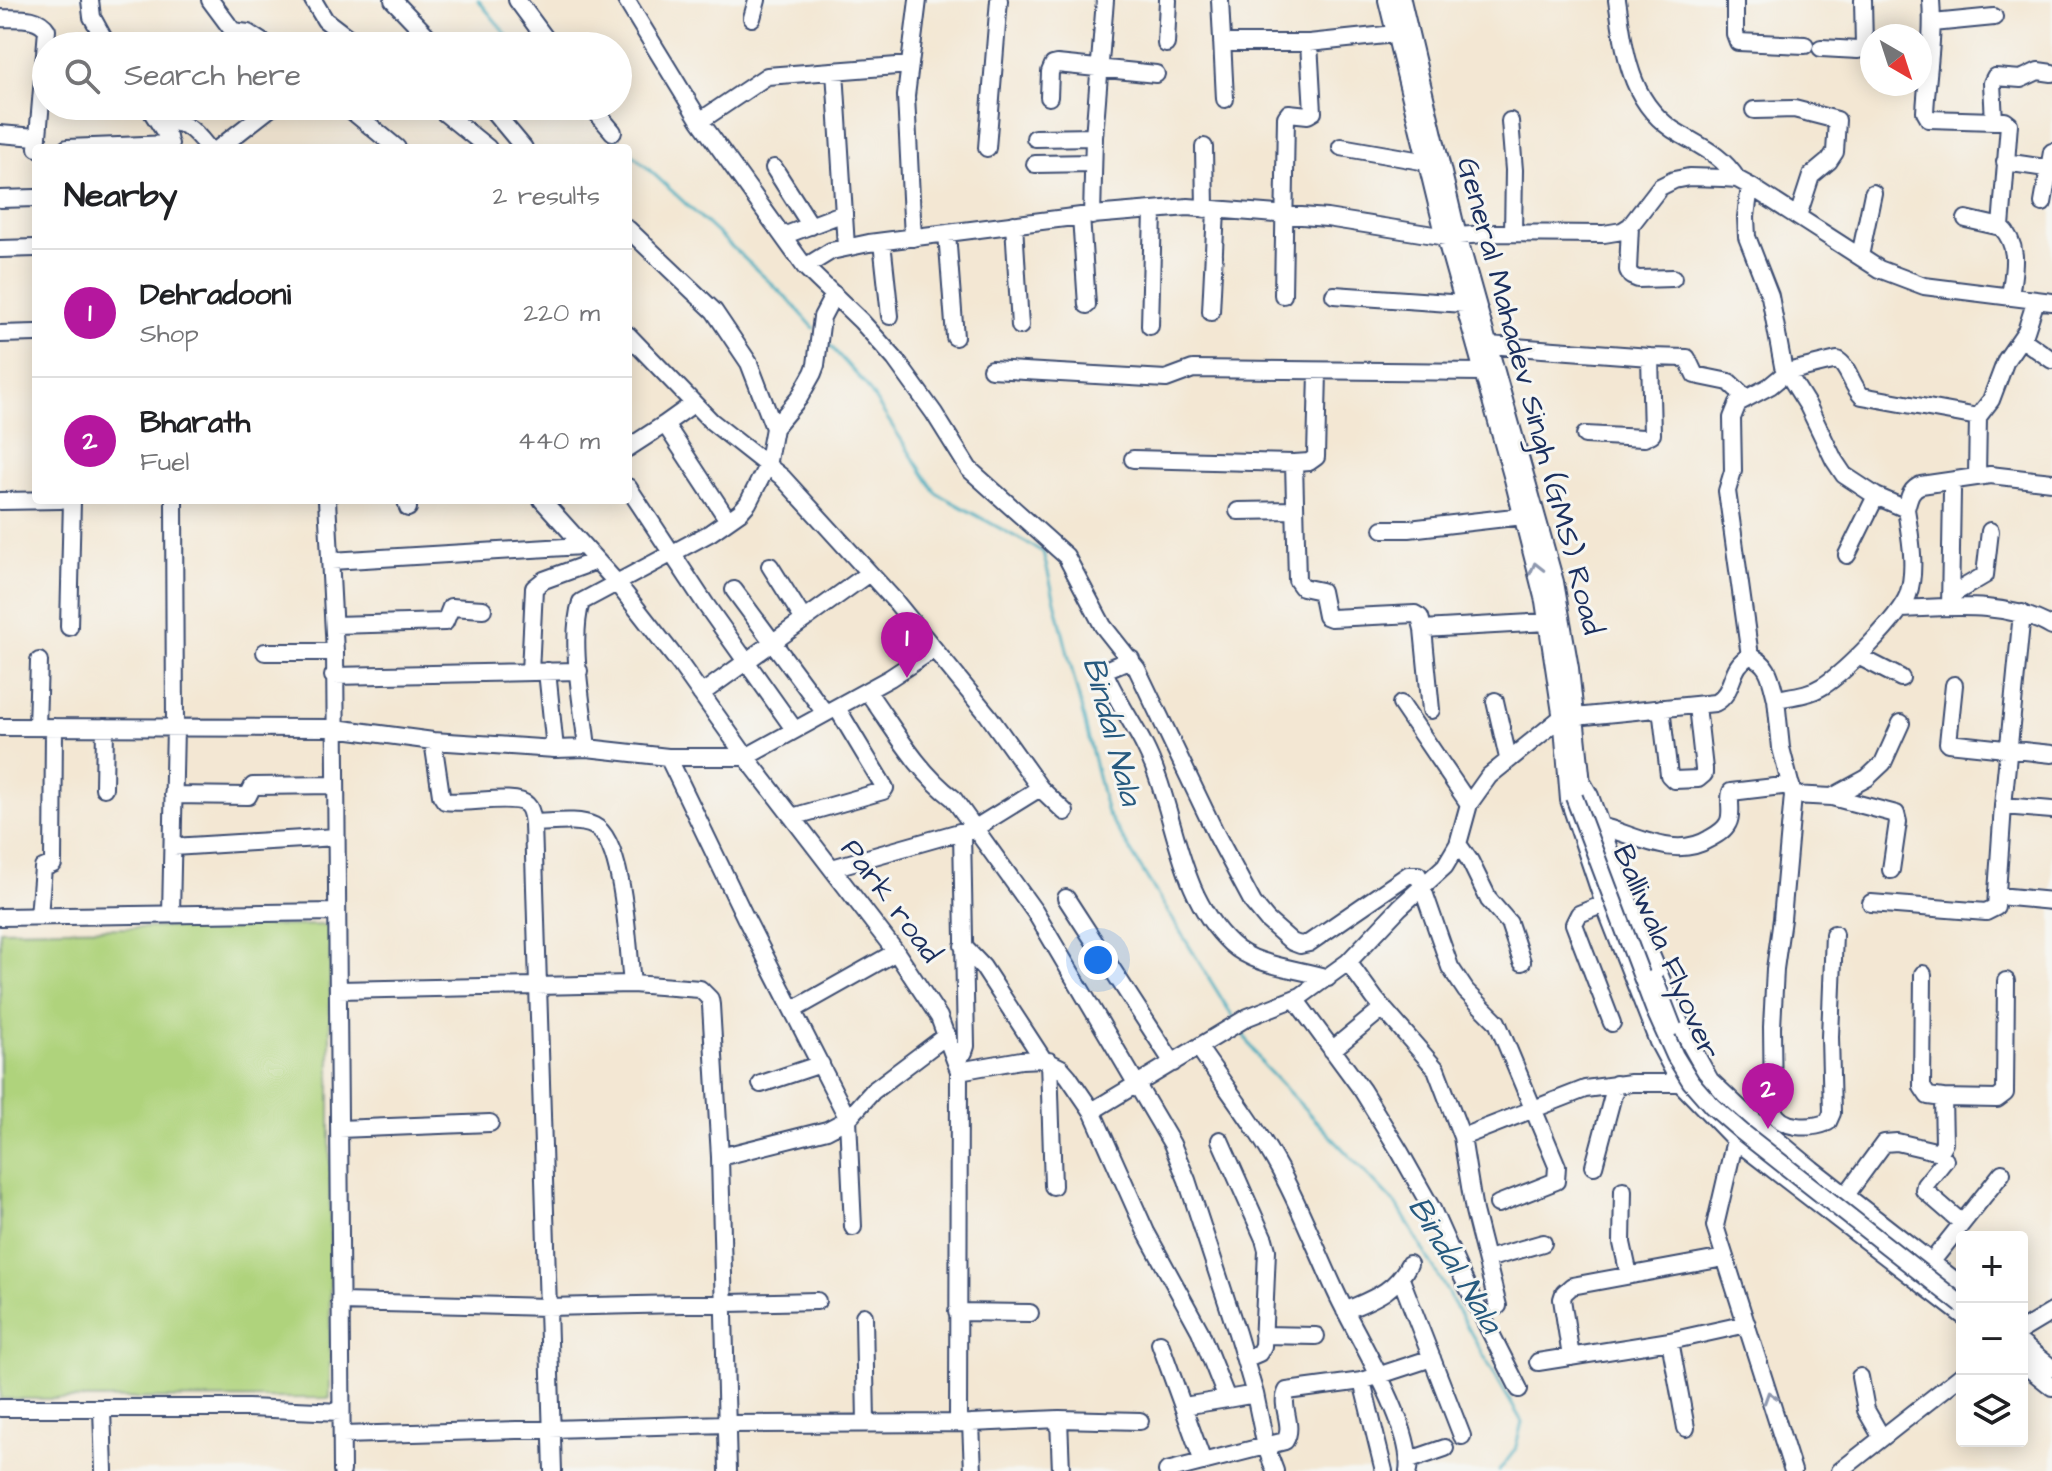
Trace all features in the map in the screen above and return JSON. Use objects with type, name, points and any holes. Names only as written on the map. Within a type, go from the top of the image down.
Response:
[{"type":"street","points":[[90,0],[100,32]]},
{"type":"street","points":[[210,0],[233,31],[238,32]]},
{"type":"street","points":[[313,0],[325,20],[341,32]]},
{"type":"street","points":[[393,0],[424,32]]},
{"type":"street","points":[[517,0],[541,32]]},
{"type":"street","points":[[626,0],[700,121],[805,267],[895,359],[969,469],[1066,556],[1103,626],[1131,659],[1253,903],[1280,933],[1300,945],[1309,943],[1408,875],[1418,875],[1450,967],[1466,991],[1497,1022],[1550,1144],[1558,1177],[1551,1184],[1498,1204]]},
{"type":"street","points":[[752,18],[757,0]]},
{"type":"street","points":[[913,238],[906,96],[918,0]]},
{"type":"street","points":[[987,148],[999,0]]},
{"type":"street","points":[[1087,305],[1087,216],[1105,0]]},
{"type":"street","points":[[1166,44],[1168,0]]},
{"type":"street","points":[[1220,0],[1225,99]]},
{"type":"street","points":[[1387,0],[1427,162],[1452,237],[1464,304],[1523,516],[1568,717]]},
{"type":"street","name":"General Mahadev Singh (GMS) Road","points":[[1402,0],[1452,237],[1489,345],[1555,582],[1570,668],[1568,717],[1577,788],[1573,812],[1604,904],[1658,1042],[1680,1083],[1735,1140],[1956,1310]]},
{"type":"street","points":[[1617,0],[1626,58],[1641,99],[1666,125],[1723,161],[1744,183],[1899,278],[1924,286],[2044,301],[2006,360],[1991,400],[1978,417],[1977,476]]},
{"type":"street","points":[[1735,0],[1735,34],[1738,42],[1858,50],[1864,46],[1863,0]]},
{"type":"street","points":[[1931,0],[1933,23],[1927,78],[1927,116],[1932,120],[2005,121],[2009,124],[2001,227]]},
{"type":"street","points":[[1933,23],[1994,17]]},
{"type":"street","points":[[0,18],[41,21],[47,32]]},
{"type":"street","points":[[1222,43],[1309,43],[1395,34]]},
{"type":"street","points":[[1283,295],[1286,117],[1289,113],[1308,115],[1313,112],[1309,43]]},
{"type":"street","points":[[700,121],[767,76],[910,65]]},
{"type":"street","points":[[1049,97],[1053,65],[1156,74]]},
{"type":"street","points":[[835,71],[846,247]]},
{"type":"street","points":[[1994,121],[1992,83],[1995,77],[2024,79],[2038,71],[2052,73]]},
{"type":"street","points":[[1754,110],[1794,109],[1837,120],[1835,152],[1811,176],[1798,216]]},
{"type":"street","points":[[0,134],[37,143],[39,120]]},
{"type":"street","points":[[224,144],[255,120]]},
{"type":"street","points":[[363,120],[392,144]]},
{"type":"street","points":[[453,120],[483,144]]},
{"type":"street","points":[[501,120],[521,144]]},
{"type":"street","points":[[603,120],[613,132]]},
{"type":"street","points":[[169,144],[158,121],[179,122],[192,128],[205,144]]},
{"type":"street","points":[[1510,121],[1514,170],[1513,233]]},
{"type":"street","points":[[1035,138],[1094,137]]},
{"type":"street","points":[[1204,147],[1211,209],[1211,312]]},
{"type":"street","points":[[1341,147],[1427,162]]},
{"type":"street","points":[[2005,162],[2051,163],[2043,203]]},
{"type":"street","points":[[1035,164],[1093,163]]},
{"type":"street","points":[[774,168],[811,226]]},
{"type":"street","points":[[805,267],[831,251],[846,247],[1014,224],[1153,211],[1211,209],[1282,214],[1452,237],[1513,233],[1604,234],[1622,231],[1630,226],[1660,187],[1674,180],[1689,177],[1744,183]]},
{"type":"street","points":[[1744,183],[1747,237],[1770,296],[1781,359],[1787,372],[1844,475],[1876,496],[1906,509]]},
{"type":"street","points":[[1860,256],[1873,193]]},
{"type":"street","points":[[0,199],[32,198]]},
{"type":"street","points":[[1150,326],[1153,211]]},
{"type":"street","points":[[783,236],[844,213]]},
{"type":"street","points":[[1966,219],[2001,227],[2009,237],[2014,250],[2010,297]]},
{"type":"street","points":[[1014,224],[1020,326]]},
{"type":"street","points":[[1630,226],[1628,270],[1631,276],[1638,279],[1673,278]]},
{"type":"street","points":[[632,233],[714,311],[749,363],[774,428]]},
{"type":"street","points":[[947,233],[955,337]]},
{"type":"street","points":[[882,242],[890,316]]},
{"type":"street","points":[[0,249],[32,248]]},
{"type":"street","points":[[587,748],[579,671],[578,613],[581,602],[728,520],[748,503],[767,466],[774,428],[807,386],[816,365],[824,310],[834,294]]},
{"type":"street","points":[[1334,295],[1464,304]]},
{"type":"street","points":[[0,334],[32,333]]},
{"type":"street","points":[[632,339],[693,404],[782,477],[934,649],[988,715],[1040,788],[1065,812]]},
{"type":"street","points":[[2022,339],[2052,360]]},
{"type":"street","points":[[1489,345],[1687,358],[1695,375],[1729,382],[1746,398]]},
{"type":"street","points":[[1585,435],[1644,438],[1652,434],[1650,357]]},
{"type":"street","points":[[1750,656],[1727,491],[1733,471],[1733,410],[1787,372],[1837,360],[1844,365],[1855,389],[1862,396],[1978,417]]},
{"type":"street","points":[[991,369],[1166,379],[1193,369],[1483,372]]},
{"type":"street","points":[[1133,459],[1309,462],[1316,457],[1318,371]]},
{"type":"street","points":[[632,445],[693,404]]},
{"type":"street","points":[[665,424],[728,520]]},
{"type":"street","points":[[1294,463],[1297,580],[1302,587],[1321,591],[1326,616],[1331,618],[1415,614],[1420,617],[1431,710]]},
{"type":"street","points":[[1776,699],[1822,687],[1858,656],[1901,609],[1909,594],[1912,551],[1906,509],[1914,487],[1977,476],[2023,477],[2052,482]]},
{"type":"street","points":[[1950,601],[1952,491]]},
{"type":"street","points":[[632,493],[794,729]]},
{"type":"street","points":[[1847,555],[1876,496]]},
{"type":"street","points":[[0,501],[32,500]]},
{"type":"street","points":[[69,627],[72,504]]},
{"type":"street","points":[[171,914],[175,727],[174,504]]},
{"type":"street","points":[[327,504],[335,652],[342,1471]]},
{"type":"street","name":"Park road","points":[[545,504],[616,582],[701,694],[896,952],[929,999],[947,1035],[958,1066],[957,1312],[965,1422],[973,1471]]},
{"type":"street","points":[[1238,511],[1295,510]]},
{"type":"street","points":[[1383,529],[1409,529],[1523,516]]},
{"type":"street","points":[[1950,601],[1985,575],[1990,531]]},
{"type":"street","points":[[331,561],[582,546]]},
{"type":"street","points":[[555,749],[538,672],[534,588],[544,580],[596,561]]},
{"type":"street","points":[[770,566],[804,620]]},
{"type":"street","points":[[701,694],[869,573]]},
{"type":"street","points":[[734,590],[831,710],[885,788],[792,817]]},
{"type":"street","points":[[1901,609],[1950,601],[2022,613],[2052,627]]},
{"type":"street","points":[[334,625],[445,622],[451,607],[483,609]]},
{"type":"street","points":[[1871,903],[1986,912],[1996,907],[2022,613]]},
{"type":"street","points":[[1423,629],[1548,622]]},
{"type":"street","points":[[0,727],[335,728],[433,741],[555,749],[587,748],[668,757],[746,757],[867,691],[934,649]]},
{"type":"street","points":[[265,652],[335,652]]},
{"type":"street","points":[[1750,656],[1763,662],[1768,669],[1776,699],[1781,748],[1792,790],[1772,1027],[1773,1109],[1778,1119],[1789,1125],[1822,1125],[1828,1122],[1832,1113],[1830,1037],[1834,934]]},
{"type":"street","points":[[1092,1111],[1248,1017],[1295,999],[1348,962],[1422,885],[1445,866],[1458,844],[1469,804],[1489,776],[1508,758],[1568,717],[1697,706],[1724,698],[1738,665],[1750,656]]},
{"type":"street","points":[[1858,656],[1901,678]]},
{"type":"street","points":[[1131,659],[1104,673],[1150,756],[1200,905],[1217,929],[1245,954],[1328,978]]},
{"type":"street","points":[[39,661],[53,864],[43,868],[39,916]]},
{"type":"street","points":[[333,676],[579,671]]},
{"type":"street","points":[[1954,685],[1948,743],[2052,754]]},
{"type":"street","points":[[867,691],[927,772],[953,798],[970,830],[1035,912],[1181,1164],[1245,1359],[1266,1447],[1275,1471]]},
{"type":"street","points":[[1495,701],[1508,758]]},
{"type":"street","points":[[1401,704],[1469,804]]},
{"type":"street","points":[[1661,708],[1669,775],[1674,780],[1698,779],[1704,774],[1704,769],[1697,706]]},
{"type":"street","points":[[1832,797],[1867,778],[1883,763],[1901,723]]},
{"type":"street","points":[[104,788],[105,727]]},
{"type":"street","points":[[433,741],[441,795],[445,801],[522,802],[530,808],[533,823],[553,1471]]},
{"type":"street","points":[[668,757],[848,1119],[853,1227]]},
{"type":"street","points":[[173,795],[248,796],[253,786],[336,785]]},
{"type":"street","points":[[832,868],[970,830],[1040,788]]},
{"type":"street","name":"General Mahadev Singh (GMS) Road","points":[[1577,788],[1590,796],[1622,886],[1685,1035],[1710,1080],[1746,1114],[1956,1281]]},
{"type":"street","name":"Balliwala Flyover","points":[[1577,788],[1679,1042],[1702,1081],[1767,1143],[1956,1291]]},
{"type":"street","name":"Balliwala Flyover","points":[[1577,788],[1654,1009],[1675,1056],[1691,1082],[1712,1106],[1742,1132],[1959,1303]]},
{"type":"street","points":[[1600,826],[1660,846],[1687,848],[1701,844],[1726,827],[1730,816],[1731,792],[1792,790],[1896,814],[1898,822],[1891,870]]},
{"type":"street","points":[[2003,806],[2052,810]]},
{"type":"street","points":[[533,823],[586,823],[597,827],[607,837],[618,869],[632,984]]},
{"type":"street","points":[[970,830],[963,946],[966,1046],[958,1066],[1046,1060]]},
{"type":"street","points":[[173,847],[336,837]]},
{"type":"street","points":[[1458,844],[1489,900],[1509,923],[1522,962]]},
{"type":"street","points":[[1998,896],[2052,901]]},
{"type":"street","points":[[1066,898],[1173,1063]]},
{"type":"street","points":[[1604,904],[1579,914],[1574,924],[1612,1023]]},
{"type":"street","points":[[0,917],[337,912]]},
{"type":"street","points":[[963,946],[983,967],[1046,1060],[1061,1068],[1092,1111],[1146,1232],[1200,1331],[1227,1399]]},
{"type":"street","points":[[793,1010],[896,952]]},
{"type":"street","points":[[1348,962],[1436,1069],[1462,1137],[1474,1211],[1498,1306]]},
{"type":"street","points":[[1923,974],[1922,1087],[1928,1096],[1943,1098],[1997,1099],[2005,1093],[2006,981]]},
{"type":"street","points":[[338,990],[632,984],[700,989],[710,999],[720,1157],[728,1471]]},
{"type":"street","points":[[1295,999],[1362,1090],[1432,1209],[1519,1389]]},
{"type":"street","points":[[1332,1050],[1383,1008]]},
{"type":"street","points":[[720,1157],[827,1130],[848,1119],[873,1091],[947,1035]]},
{"type":"street","points":[[1199,1048],[1280,1169],[1345,1311],[1370,1379],[1384,1471]]},
{"type":"street","points":[[1046,1060],[1053,1186]]},
{"type":"street","points":[[761,1084],[821,1064]]},
{"type":"street","points":[[1462,1137],[1585,1089],[1616,1084],[1680,1083]]},
{"type":"street","points":[[1594,1166],[1616,1084]]},
{"type":"street","points":[[1846,1195],[1884,1143],[1897,1142],[1935,1151],[1943,1146],[1943,1098]]},
{"type":"street","points":[[339,1129],[490,1123]]},
{"type":"street","points":[[1220,1140],[1264,1239],[1267,1263],[1262,1350],[1245,1359]]},
{"type":"street","points":[[1735,1140],[1715,1226],[1793,1471]]},
{"type":"street","points":[[1945,1160],[1924,1190],[1962,1223]]},
{"type":"street","points":[[1918,1282],[1931,1261],[2002,1173]]},
{"type":"street","points":[[1623,1190],[1622,1243],[1629,1275]]},
{"type":"street","points":[[1885,1257],[1897,1250],[1902,1238]]},
{"type":"street","points":[[1487,1259],[1543,1243]]},
{"type":"street","points":[[1571,1357],[1562,1299],[1572,1286],[1724,1258]]},
{"type":"street","points":[[1345,1311],[1389,1291],[1405,1272],[1432,1358],[1462,1436]]},
{"type":"street","points":[[340,1302],[547,1307],[817,1301]]},
{"type":"street","points":[[957,1312],[1030,1313]]},
{"type":"street","points":[[2028,1328],[2052,1312]]},
{"type":"street","points":[[864,1316],[866,1423]]},
{"type":"street","points":[[1538,1362],[1670,1341],[1747,1324]]},
{"type":"street","points":[[1263,1335],[1316,1336]]},
{"type":"street","points":[[2028,1337],[2052,1356]]},
{"type":"street","points":[[1670,1341],[1686,1428]]},
{"type":"street","points":[[1160,1343],[1203,1462]]},
{"type":"street","points":[[2028,1349],[2052,1368]]},
{"type":"street","points":[[2028,1357],[2052,1376]]},
{"type":"street","points":[[1167,1471],[1288,1439],[1290,1431],[1284,1398],[1287,1391],[1370,1379],[1432,1358]]},
{"type":"street","points":[[2028,1368],[2052,1387]]},
{"type":"street","points":[[1860,1377],[1866,1410],[1882,1438]]},
{"type":"street","points":[[1370,1379],[1395,1412],[1409,1465],[1445,1448]]},
{"type":"street","points":[[1840,1471],[1956,1385]]},
{"type":"street","points":[[1184,1406],[1255,1394]]},
{"type":"street","points":[[0,1408],[248,1408],[341,1412]]},
{"type":"street","points":[[102,1408],[104,1471]]},
{"type":"street","points":[[342,1435],[726,1424],[1059,1419],[1140,1421]]},
{"type":"street","points":[[1059,1419],[1061,1471]]},
{"type":"street","points":[[1862,1454],[1867,1471]]},
{"type":"green space","points":[[330,925],[330,1398],[0,1399],[0,930]]},
{"type":"waterway","name":"Bindal Nala","points":[[478,0],[504,32]]},
{"type":"waterway","name":"Bindal Nala","points":[[614,137],[622,144]]},
{"type":"waterway","name":"Bindal Nala","points":[[632,154],[789,300],[814,328]]},
{"type":"waterway","name":"Bindal Nala","points":[[825,340],[865,384],[936,493],[1043,552],[1107,813],[1233,1017]]},
{"type":"waterway","name":"Bindal Nala","points":[[1239,1027],[1263,1065],[1399,1208],[1522,1422],[1515,1450],[1499,1471]]},
{"type":"place","name":"Dehradooni","points":[[907,678]]},
{"type":"place","name":"Bharath","points":[[1768,1129]]}]
